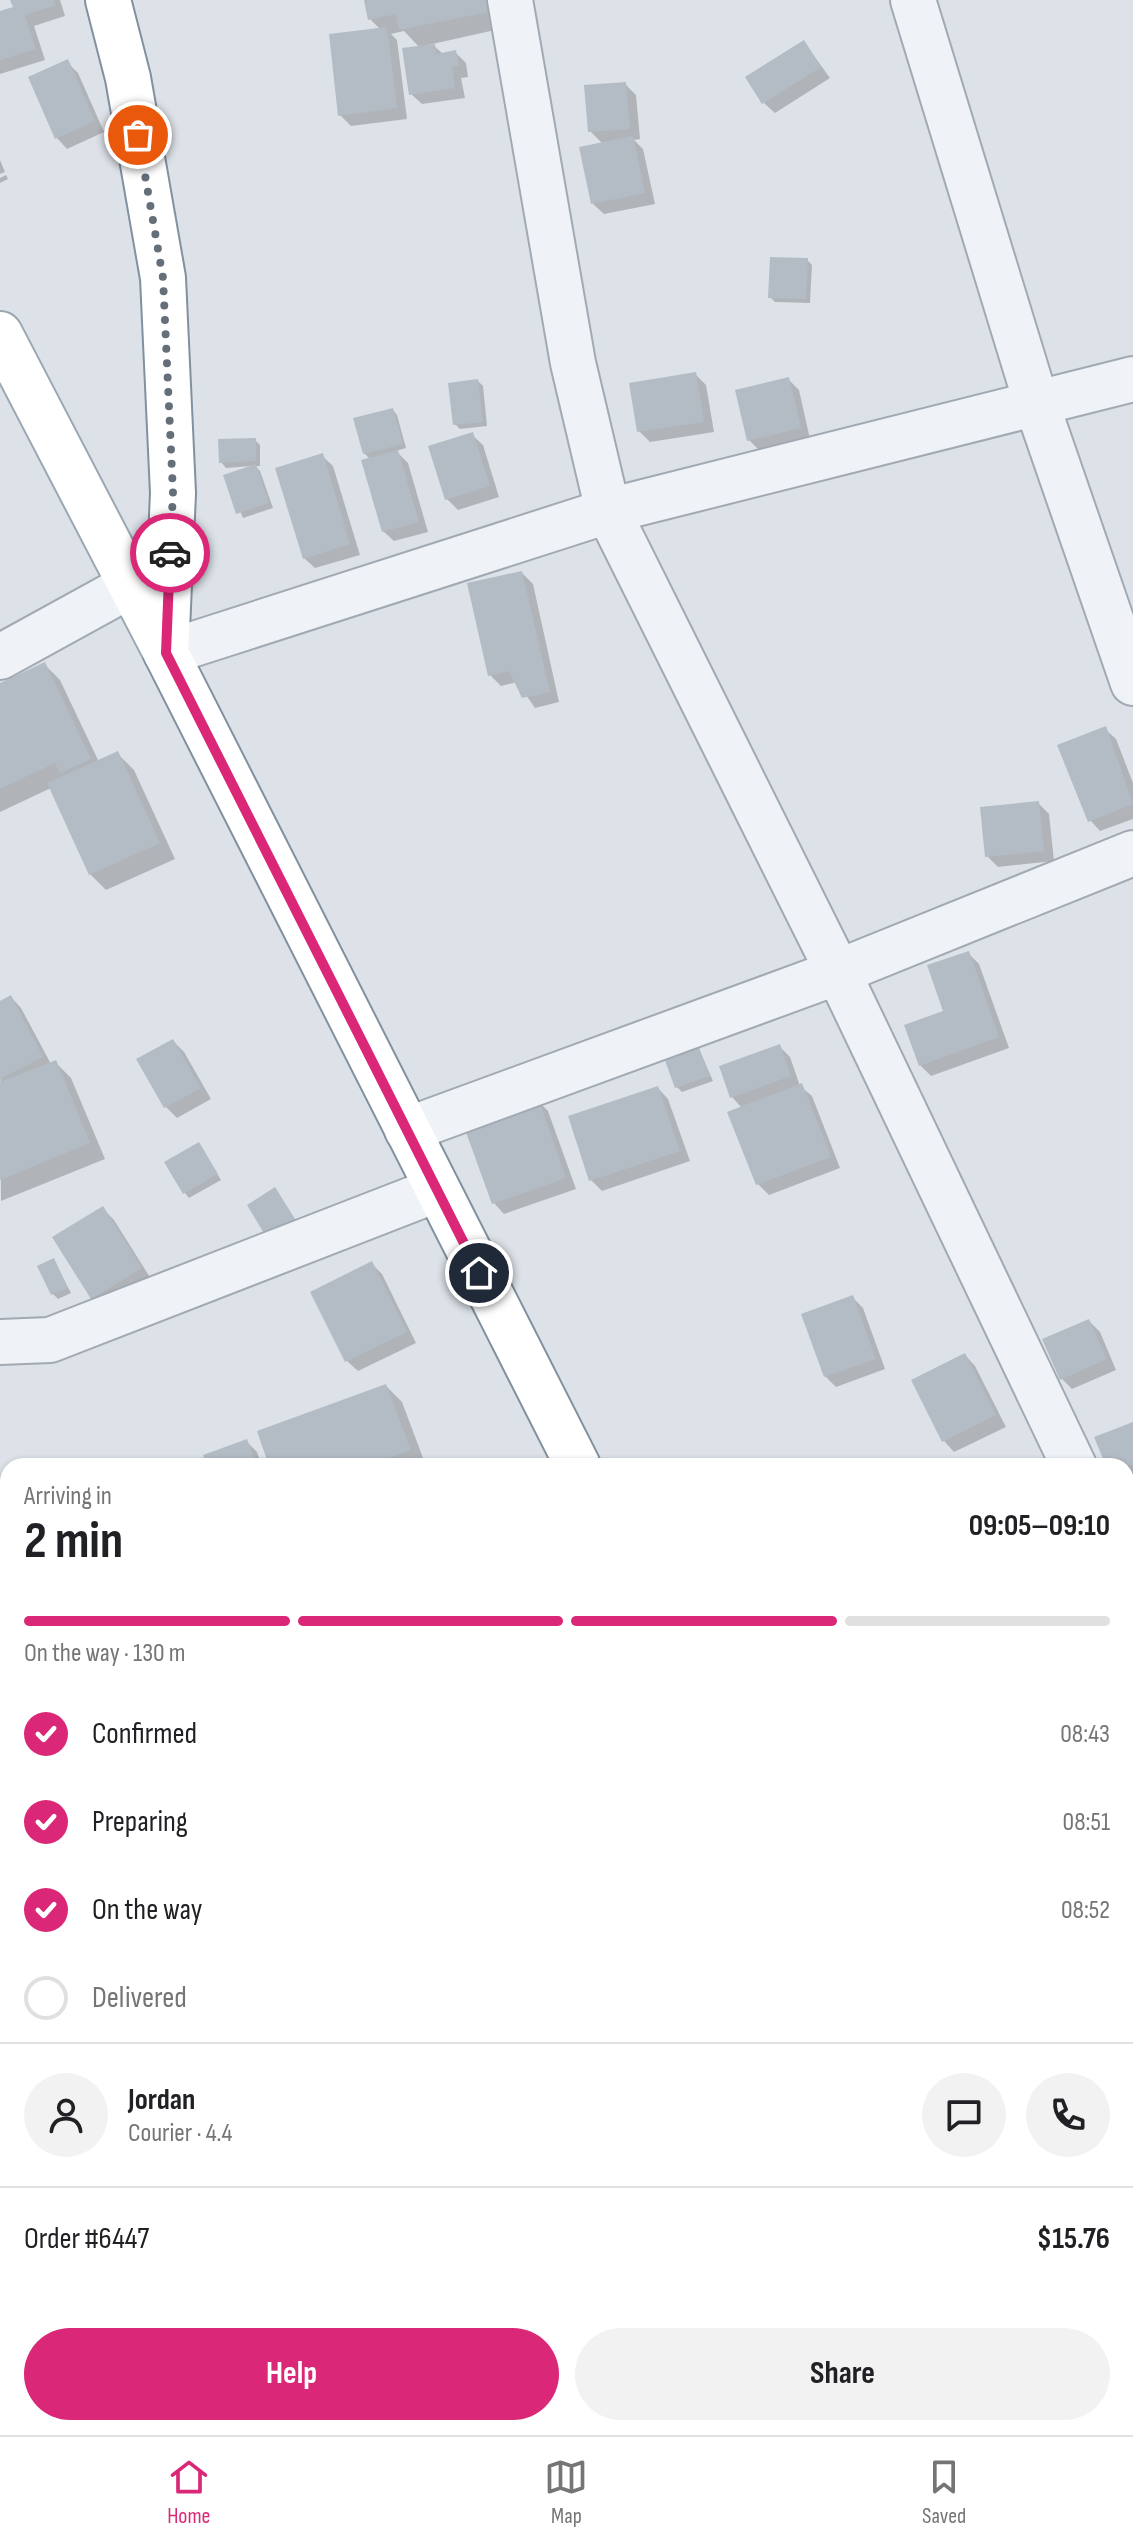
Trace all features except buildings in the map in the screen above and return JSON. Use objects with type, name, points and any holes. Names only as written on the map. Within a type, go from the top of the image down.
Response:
[{"type":"main road","points":[[108,0],[128,78],[163,278],[173,493],[166,653]]},
{"type":"main road","points":[[0,334],[166,653],[574,1458]]},
{"type":"street","points":[[510,0],[573,363],[608,511],[838,972],[1070,1458]]},
{"type":"street","points":[[913,0],[1037,405],[1133,683]]},
{"type":"street","points":[[166,653],[608,511],[1133,379]]},
{"type":"street","points":[[0,657],[131,585]]},
{"type":"street","points":[[407,1130],[838,972],[1133,853]]},
{"type":"street","points":[[0,1342],[50,1340],[436,1190]]},
{"type":"way so far","points":[[138,135],[163,278],[173,493],[170,553]]},
{"type":"route","points":[[170,553],[166,653],[479,1273]]}]
